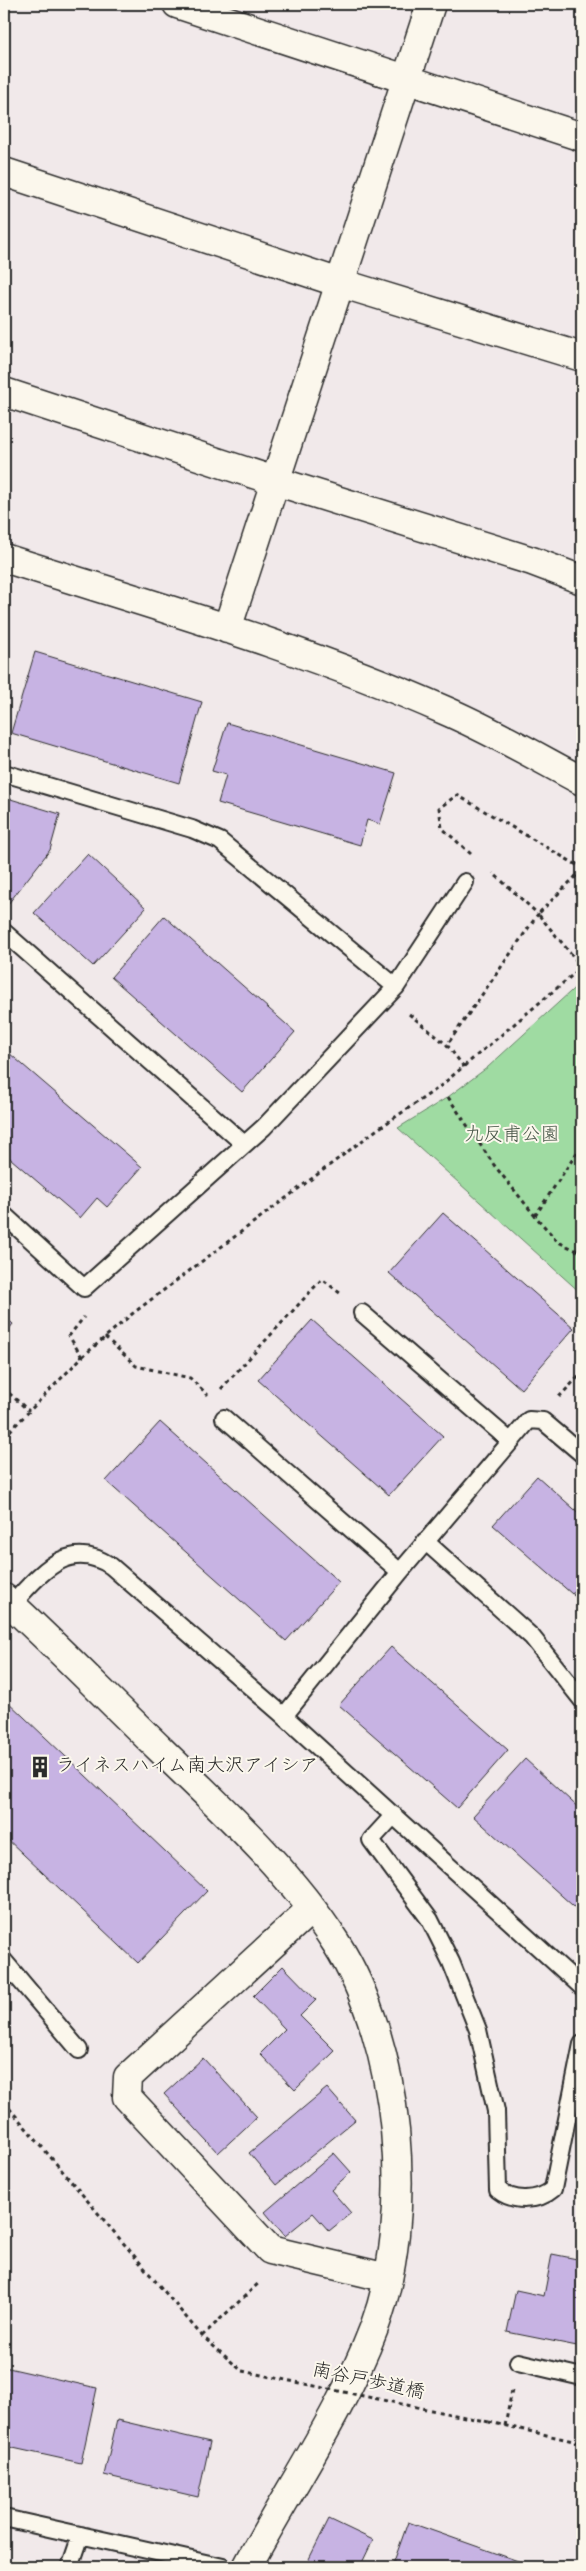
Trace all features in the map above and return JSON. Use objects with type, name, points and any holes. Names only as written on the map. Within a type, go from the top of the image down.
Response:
[{"type":"street","points":[[178,4],[582,138]]},
{"type":"street","points":[[227,629],[431,4]]},
{"type":"street","points":[[4,172],[340,283],[582,357]]},
{"type":"street","points":[[4,392],[275,481],[532,561],[582,580]]},
{"type":"street","points":[[4,558],[227,629],[368,678],[446,710],[582,781]]},
{"type":"street","points":[[8,1601],[217,1804],[311,1909],[336,1944],[368,2010],[392,2109],[399,2175],[395,2236],[388,2278],[374,2326],[357,2367],[246,2567]]},
{"type":"street","points":[[311,1909],[128,2076],[127,2097],[270,2250],[388,2278]]},
{"type":"lane","points":[[4,773],[192,829],[220,841],[392,992]]},
{"type":"lane","points":[[4,1215],[84,1288],[264,1127],[392,992],[464,882]]},
{"type":"lane","points":[[4,932],[244,1144]]},
{"type":"lane","points":[[362,1313],[510,1441]]},
{"type":"lane","points":[[224,1418],[400,1572]]},
{"type":"lane","points":[[284,1716],[400,1572],[529,1420],[543,1421],[582,1454]]},
{"type":"lane","points":[[425,1542],[532,1637],[582,1700]]},
{"type":"lane","points":[[8,1601],[64,1558],[82,1555],[103,1561],[284,1716],[582,1987]]},
{"type":"lane","points":[[394,1815],[371,1840],[430,1920],[451,1962],[478,2030],[496,2111],[498,2190],[505,2196],[536,2199],[553,2190],[582,2044]]},
{"type":"lane","points":[[4,1961],[79,2050]]},
{"type":"lane","points":[[518,2362],[582,2377]]},
{"type":"lane","points":[[4,2518],[223,2567]]},
{"type":"lane","points":[[70,2567],[81,2535]]},
{"type":"path","points":[[447,1045],[538,914],[582,869],[457,795],[439,808],[442,828],[476,858]]},
{"type":"path","points":[[4,1437],[82,1357],[132,1314],[375,1131],[438,1088],[582,967],[538,914],[490,870]]},
{"type":"path","points":[[392,992],[447,1045],[464,1067]]},
{"type":"path","points":[[448,1097],[494,1165],[535,1216],[558,1242],[582,1253]]},
{"type":"path","points":[[535,1216],[582,1145]]},
{"type":"path","points":[[212,1399],[322,1279],[362,1313]]},
{"type":"path","points":[[82,1357],[69,1336],[93,1304],[84,1288]]},
{"type":"path","points":[[105,1337],[136,1366],[190,1378],[212,1399],[224,1418]]},
{"type":"path","points":[[4,1401],[10,1394],[29,1412]]},
{"type":"path","points":[[4,2102],[202,2336],[261,2282]]},
{"type":"path","name":"南谷戸歩道橋","points":[[202,2336],[242,2371],[582,2443]]},
{"type":"path","points":[[505,2426],[518,2362]]},
{"type":"green space","name":"九反甫公園","points":[[582,981],[582,1294],[398,1128],[448,1097],[488,1067]]},
{"type":"building","points":[[35,652],[202,702],[179,783],[11,733]]},
{"type":"building","points":[[227,723],[396,773],[380,824],[367,820],[360,845],[218,803],[226,775],[212,771]]},
{"type":"building","points":[[4,797],[60,814],[50,850],[8,904],[4,901]]},
{"type":"building","points":[[88,854],[146,908],[93,966],[34,913]]},
{"type":"building","points":[[164,916],[295,1032],[242,1092],[111,977]]},
{"type":"building","points":[[9,1053],[142,1167],[107,1207],[97,1198],[80,1218],[4,1153],[4,1059]]},
{"type":"building","points":[[443,1213],[574,1328],[521,1389],[389,1273]]},
{"type":"building","points":[[4,1316],[13,1324],[4,1335]]},
{"type":"building","points":[[312,1320],[443,1436],[389,1495],[258,1380]]},
{"type":"building","points":[[160,1422],[339,1582],[286,1641],[106,1481]]},
{"type":"building","points":[[537,1476],[582,1516],[582,1582],[572,1594],[493,1525]]},
{"type":"building","points":[[582,1584],[582,1603],[573,1595]]},
{"type":"building","points":[[391,1647],[508,1750],[457,1808],[339,1705]]},
{"type":"building","name":"ライネスハイム南大沢アイシア","points":[[4,1698],[207,1891],[138,1963],[4,1836]]},
{"type":"building","points":[[525,1759],[582,1811],[582,1914],[473,1816]]},
{"type":"building","points":[[283,1966],[316,2000],[300,2016],[335,2051],[295,2090],[260,2054],[285,2029],[253,1996]]},
{"type":"building","points":[[203,2058],[257,2117],[218,2153],[164,2094]]},
{"type":"building","points":[[327,2088],[355,2120],[276,2185],[249,2153]]},
{"type":"building","points":[[334,2153],[351,2172],[331,2190],[351,2213],[329,2231],[313,2213],[285,2236],[265,2212]]},
{"type":"building","points":[[552,2254],[582,2260],[582,2347],[507,2332],[516,2290],[544,2296]]},
{"type":"building","points":[[4,2367],[97,2388],[81,2463],[4,2446]]},
{"type":"building","points":[[117,2420],[210,2442],[198,2497],[104,2475]]},
{"type":"building","points":[[329,2519],[373,2540],[360,2567],[305,2567]]},
{"type":"building","points":[[408,2522],[535,2567],[392,2567]]},
{"type":"place","name":"ライネスハイム南大沢アイシア","points":[[40,1767]]}]
